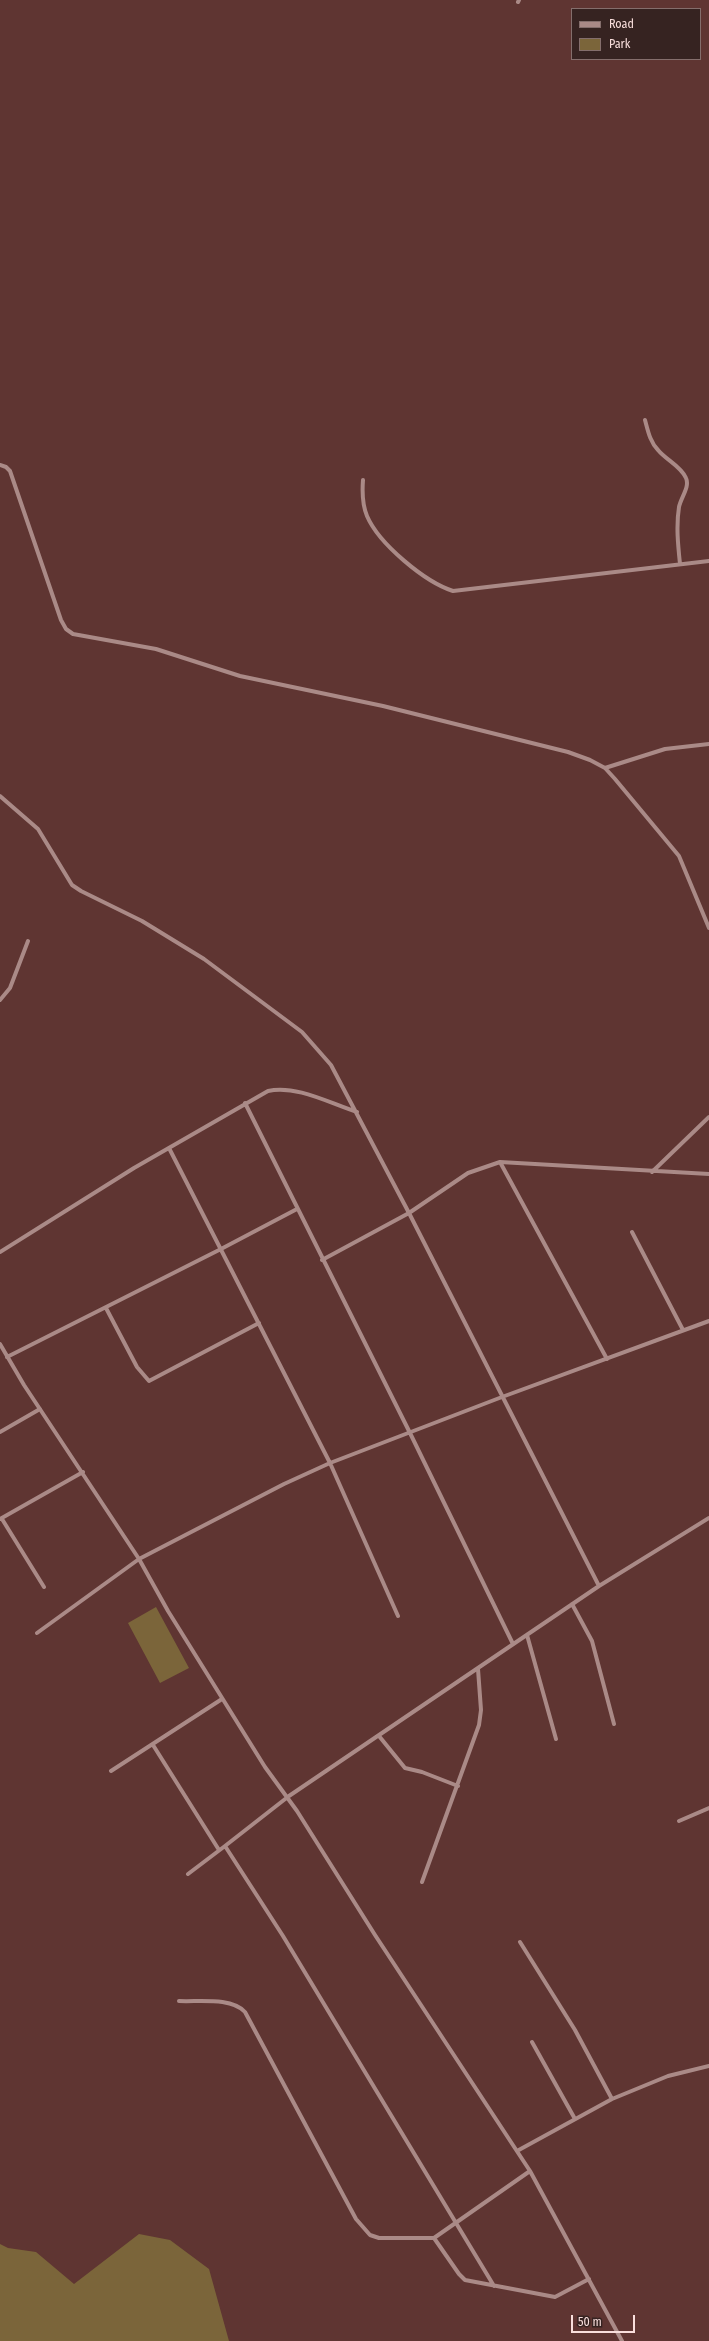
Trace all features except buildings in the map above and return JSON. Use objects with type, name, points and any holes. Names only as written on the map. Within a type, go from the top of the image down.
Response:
[{"type":"street","points":[[645,420],[651,442],[683,472],[686,479],[687,485],[680,502],[676,522],[680,564]]},
{"type":"street","points":[[0,465],[6,467],[10,471],[61,620],[66,629],[73,634],[156,649],[240,676],[479,728],[568,752],[590,760],[605,768],[628,792],[675,848],[685,866],[709,928]]},
{"type":"street","points":[[363,480],[363,503],[368,518],[378,533],[397,554],[428,578],[454,591],[589,577],[680,564],[709,562]]},
{"type":"street","points":[[605,768],[665,749],[709,744]]},
{"type":"street","points":[[0,796],[38,829],[72,885],[81,891],[142,921],[193,952],[302,1032],[332,1065],[599,1586]]},
{"type":"street","points":[[0,1000],[10,988],[28,941]]},
{"type":"street","points":[[0,1252],[169,1148],[268,1090],[283,1089],[357,1112]]},
{"type":"street","points":[[245,1103],[322,1260],[410,1433],[513,1644]]},
{"type":"street","points":[[652,1172],[709,1117]]},
{"type":"street","points":[[169,1148],[330,1463],[398,1616]]},
{"type":"street","points":[[322,1260],[409,1213],[468,1173],[500,1162],[652,1172],[709,1174]]},
{"type":"street","points":[[500,1162],[607,1359]]},
{"type":"street","points":[[7,1357],[106,1308],[297,1209]]},
{"type":"street","points":[[632,1232],[683,1330]]},
{"type":"street","points":[[106,1308],[137,1367],[149,1381],[259,1323]]},
{"type":"street","points":[[37,1633],[139,1559],[245,1503],[330,1463],[502,1397],[709,1321]]},
{"type":"street","points":[[0,1344],[2,1353],[7,1357],[139,1559],[168,1611],[222,1699],[286,1798],[297,1811],[379,1941],[530,2171],[622,2341]]},
{"type":"street","points":[[0,1432],[40,1409]]},
{"type":"street","points":[[44,1586],[1,1519],[82,1472]]},
{"type":"street","points":[[188,1874],[286,1798],[599,1586],[709,1518]]},
{"type":"street","points":[[572,1604],[592,1641],[614,1724]]},
{"type":"street","points":[[527,1635],[556,1739]]},
{"type":"street","points":[[422,1882],[458,1786],[480,1717],[478,1669]]},
{"type":"street","points":[[111,1771],[222,1699]]},
{"type":"street","points":[[379,1736],[405,1768],[422,1772],[458,1786]]},
{"type":"street","points":[[153,1745],[219,1850]]},
{"type":"street","points":[[678,1821],[709,1808]]},
{"type":"street","points":[[225,1846],[283,1936],[400,2133],[494,2286]]},
{"type":"street","points":[[520,1942],[575,2030],[612,2099]]},
{"type":"street","points":[[179,2001],[232,2004],[245,2012],[356,2219],[370,2235],[379,2238],[434,2238],[530,2171]]},
{"type":"street","points":[[532,2042],[575,2119]]},
{"type":"street","points":[[517,2151],[612,2099],[668,2076],[709,2066]]},
{"type":"street","points":[[434,2238],[463,2279],[557,2297],[589,2280]]},
{"type":"green space","points":[[156,1607],[189,1668],[160,1683],[128,1623]]},
{"type":"green space","points":[[139,2234],[170,2240],[209,2269],[229,2341],[0,2341],[0,2244],[8,2248],[36,2252],[74,2284]]}]
